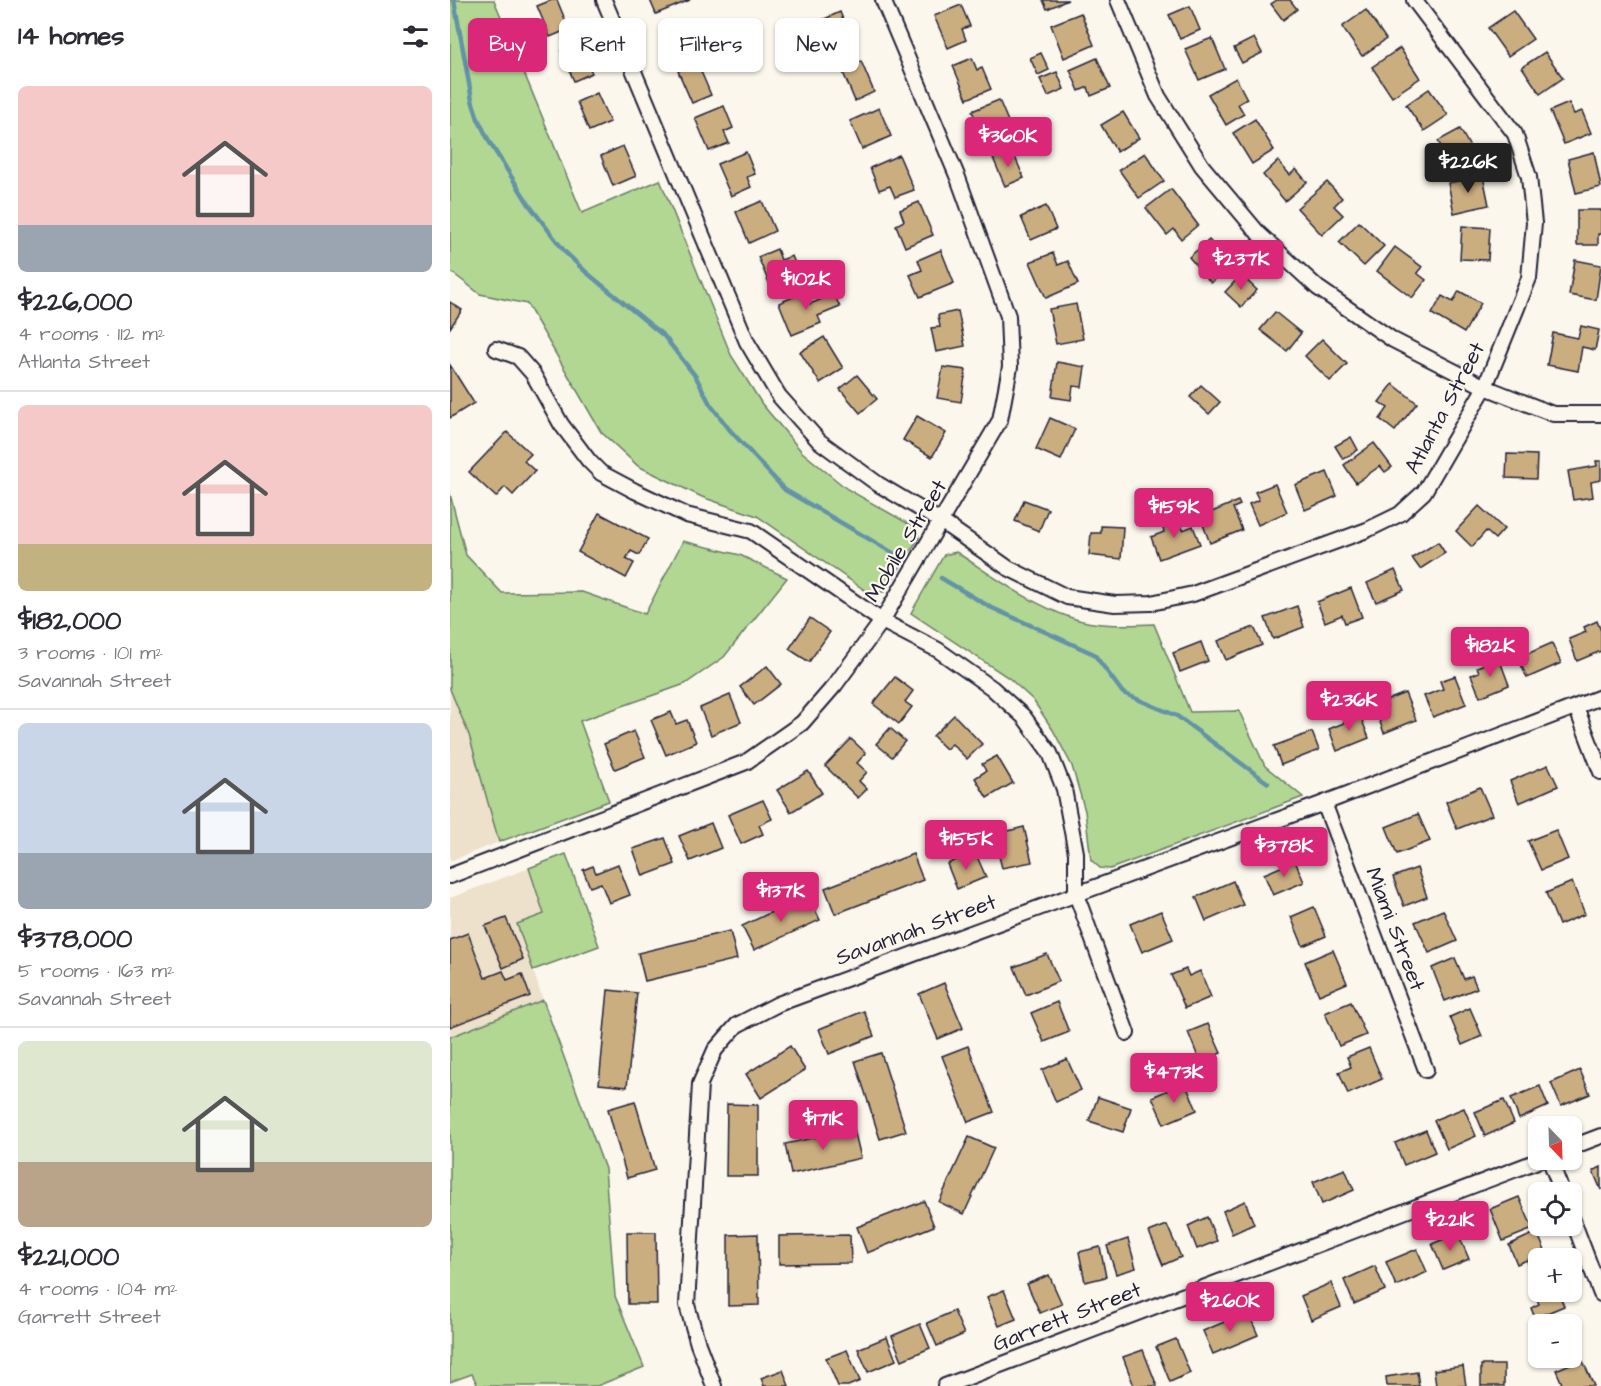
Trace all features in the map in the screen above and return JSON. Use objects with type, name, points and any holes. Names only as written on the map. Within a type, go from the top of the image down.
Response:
[{"type":"street","name":"Atlanta Street","points":[[604,0],[747,342],[779,396],[819,441],[878,484],[942,522],[1008,568],[1067,597],[1115,604],[1151,603],[1193,594],[1367,530],[1400,514],[1424,492],[1485,387],[1529,278],[1534,223],[1528,177],[1515,135],[1414,0]]},
{"type":"street","name":"Mobile Street","points":[[450,876],[746,762],[802,723],[835,685],[882,621],[1000,420],[1010,367],[1008,316],[958,178],[883,0]]},
{"type":"street","points":[[1118,0],[1158,96],[1202,166],[1259,234],[1318,288],[1393,340],[1485,387],[1553,414],[1601,414]]},
{"type":"street","points":[[496,349],[518,357],[533,374],[561,424],[601,473],[686,516],[751,531],[882,621],[938,650],[992,688],[1024,717],[1050,753],[1064,789],[1076,854],[1076,894],[1127,1033]]},
{"type":"street","name":"Savannah Street","points":[[714,1386],[698,1344],[687,1305],[694,1202],[695,1144],[700,1084],[715,1050],[736,1025],[777,1004],[1324,803],[1601,698]]},
{"type":"street","points":[[1576,707],[1601,772]]},
{"type":"street","name":"Miami Street","points":[[1324,803],[1426,1071]]},
{"type":"street","points":[[1582,1144],[1601,1136]]},
{"type":"street","name":"Garrett Street","points":[[945,1386],[982,1380],[1528,1165]]},
{"type":"street","points":[[1579,1236],[1601,1294]]},
{"type":"shaded area","points":[[450,689],[469,735],[499,842],[450,861]]},
{"type":"shaded area","points":[[529,868],[544,914],[518,925],[543,1000],[450,1037],[450,898]]},
{"type":"green space","points":[[450,0],[494,0],[501,18],[468,18],[468,72],[524,72],[582,213],[660,180],[731,355],[762,404],[802,452],[847,489],[916,528],[919,538],[884,592],[866,591],[757,516],[702,497],[638,466],[601,432],[527,304],[480,294],[450,271]]},
{"type":"green space","points":[[450,494],[466,555],[502,593],[582,592],[645,614],[683,541],[740,555],[787,578],[724,657],[685,684],[580,721],[609,801],[499,842],[469,735],[450,689]]},
{"type":"green space","points":[[956,552],[1041,605],[1072,618],[1102,624],[1154,624],[1190,712],[1239,711],[1265,766],[1303,797],[1110,869],[1100,868],[1091,860],[1085,811],[1072,766],[1053,730],[1033,700],[1009,678],[911,613],[944,555]]},
{"type":"green space","points":[[566,854],[599,946],[533,970],[517,924],[544,914],[529,868]]},
{"type":"green space","points":[[543,1000],[605,1169],[615,1296],[644,1367],[597,1386],[478,1386],[472,1374],[450,1382],[450,1037]]},
{"type":"building","points":[[557,0],[564,18],[559,18],[559,33],[550,37],[547,30],[547,18],[542,18],[537,6]]},
{"type":"building","points":[[650,0],[690,0],[656,14]]},
{"type":"building","points":[[1043,0],[1068,0],[1047,9]]},
{"type":"building","points":[[1277,0],[1290,0],[1297,9],[1283,20],[1271,4]]},
{"type":"building","points":[[961,5],[970,26],[962,29],[966,40],[948,48],[934,16]]},
{"type":"building","points":[[1190,6],[1200,30],[1180,39],[1169,15]]},
{"type":"building","points":[[1366,10],[1386,39],[1362,56],[1342,27]]},
{"type":"building","points":[[1513,11],[1533,39],[1508,56],[1488,28]]},
{"type":"building","points":[[840,12],[842,18],[827,18]]},
{"type":"building","points":[[1081,13],[1094,45],[1064,58],[1051,25]]},
{"type":"building","points":[[1212,38],[1225,69],[1199,80],[1185,49]]},
{"type":"building","points":[[1254,38],[1262,53],[1242,63],[1234,48]]},
{"type":"building","points":[[1400,48],[1420,78],[1392,97],[1372,67]]},
{"type":"building","points":[[1545,52],[1563,78],[1540,94],[1522,67]]},
{"type":"building","points":[[1041,53],[1049,70],[1038,75],[1030,58]]},
{"type":"building","points":[[972,58],[977,70],[982,68],[991,89],[967,99],[953,66]]},
{"type":"building","points":[[1097,58],[1110,88],[1091,96],[1088,87],[1079,91],[1070,70]]},
{"type":"building","points":[[861,61],[874,92],[855,101],[843,72],[859,72]]},
{"type":"building","points":[[570,72],[592,72],[592,73],[574,81]]},
{"type":"building","points":[[678,72],[701,72],[711,95],[692,103]]},
{"type":"building","points":[[1057,72],[1064,89],[1048,96],[1040,79]]},
{"type":"building","points":[[1236,78],[1247,99],[1238,104],[1244,114],[1226,125],[1208,94]]},
{"type":"building","points":[[1429,89],[1448,115],[1424,131],[1406,105]]},
{"type":"building","points":[[597,93],[610,122],[589,131],[577,102]]},
{"type":"building","points":[[999,100],[1013,133],[986,144],[972,111]]},
{"type":"building","points":[[1569,103],[1574,114],[1582,111],[1591,133],[1564,144],[1550,111]]},
{"type":"building","points":[[724,106],[733,128],[724,132],[729,143],[709,151],[695,118]]},
{"type":"building","points":[[879,108],[891,136],[862,149],[850,121]]},
{"type":"building","points":[[1123,112],[1139,138],[1117,152],[1101,125]]},
{"type":"building","points":[[1255,119],[1274,150],[1252,164],[1233,133]]},
{"type":"building","points":[[1460,129],[1475,156],[1453,168],[1438,141]]},
{"type":"building","points":[[623,146],[636,176],[613,186],[601,156]]},
{"type":"building","points":[[1012,150],[1024,178],[1005,186],[993,158]]},
{"type":"building","points":[[746,152],[755,174],[747,177],[751,187],[731,196],[717,164]]},
{"type":"building","points":[[1594,152],[1601,187],[1576,193],[1568,159]]},
{"type":"building","points":[[1145,153],[1164,181],[1139,198],[1119,170]]},
{"type":"building","points":[[899,155],[914,190],[895,197],[890,186],[879,190],[870,168]]},
{"type":"building","points":[[1278,161],[1290,175],[1296,169],[1307,182],[1285,201],[1263,175]]},
{"type":"building","points":[[1483,176],[1489,205],[1454,213],[1448,183]]},
{"type":"building","points":[[1327,182],[1342,198],[1334,206],[1343,215],[1322,235],[1297,208]]},
{"type":"building","points":[[1171,189],[1198,225],[1181,239],[1174,229],[1167,235],[1146,208]]},
{"type":"building","points":[[762,201],[775,231],[749,243],[736,212]]},
{"type":"building","points":[[919,202],[933,235],[905,247],[896,225],[904,221],[900,210]]},
{"type":"building","points":[[1046,206],[1056,229],[1031,240],[1021,217]]},
{"type":"building","points":[[1577,210],[1601,210],[1601,234],[1598,234],[1598,245],[1577,245]]},
{"type":"building","points":[[1359,222],[1384,246],[1364,266],[1339,242]]},
{"type":"building","points":[[1462,226],[1490,228],[1488,260],[1460,259]]},
{"type":"building","points":[[1209,240],[1231,265],[1211,283],[1189,257]]},
{"type":"building","points":[[1395,247],[1422,267],[1417,273],[1426,280],[1412,298],[1377,271]]},
{"type":"building","points":[[777,249],[781,260],[792,256],[801,278],[772,290],[758,257]]},
{"type":"building","points":[[941,250],[954,283],[920,297],[910,275],[922,270],[918,260]]},
{"type":"building","points":[[1053,253],[1058,265],[1068,261],[1078,284],[1046,298],[1030,262]]},
{"type":"building","points":[[1575,260],[1601,265],[1596,300],[1569,295]]},
{"type":"building","points":[[1241,275],[1257,290],[1241,307],[1225,292]]},
{"type":"building","points":[[1459,291],[1481,303],[1464,333],[1432,314],[1442,296],[1453,302]]},
{"type":"building","points":[[805,292],[810,304],[834,294],[840,307],[818,316],[821,323],[792,335],[779,303]]},
{"type":"building","points":[[450,302],[462,310],[450,328]]},
{"type":"building","points":[[1076,304],[1083,339],[1056,344],[1049,309]]},
{"type":"building","points":[[958,311],[965,346],[936,352],[931,328],[940,327],[938,315]]},
{"type":"building","points":[[1275,312],[1301,333],[1287,351],[1260,330]]},
{"type":"building","points":[[1581,326],[1599,330],[1595,350],[1582,347],[1578,371],[1547,365],[1553,333],[1578,338]]},
{"type":"building","points":[[824,337],[843,368],[820,383],[800,352]]},
{"type":"building","points":[[1322,339],[1347,364],[1330,381],[1305,356]]},
{"type":"building","points":[[1057,362],[1085,367],[1082,387],[1073,386],[1071,400],[1052,397]]},
{"type":"building","points":[[450,365],[474,403],[450,418]]},
{"type":"building","points":[[943,367],[966,370],[961,402],[937,398]]},
{"type":"building","points":[[857,375],[877,399],[860,413],[840,389]]},
{"type":"building","points":[[1393,384],[1417,403],[1395,431],[1380,419],[1388,408],[1379,402]]},
{"type":"building","points":[[1201,385],[1220,402],[1209,414],[1190,397]]},
{"type":"building","points":[[917,416],[946,433],[932,457],[903,440]]},
{"type":"building","points":[[1050,418],[1075,429],[1061,460],[1036,449]]},
{"type":"building","points":[[507,432],[531,454],[524,461],[535,471],[513,495],[505,487],[496,497],[469,472]]},
{"type":"building","points":[[1351,437],[1358,450],[1343,459],[1335,446]]},
{"type":"building","points":[[1374,443],[1392,467],[1385,472],[1380,466],[1356,483],[1344,465]]},
{"type":"building","points":[[1507,454],[1537,455],[1536,479],[1506,478]]},
{"type":"building","points":[[1596,461],[1601,461],[1601,480],[1591,482],[1593,497],[1573,500],[1568,471],[1597,466]]},
{"type":"building","points":[[1327,472],[1337,496],[1305,510],[1295,485]]},
{"type":"building","points":[[1275,484],[1287,512],[1258,525],[1249,504],[1259,500],[1255,492]]},
{"type":"building","points":[[1024,500],[1048,509],[1039,531],[1015,521]]},
{"type":"building","points":[[1238,501],[1240,505],[1233,508],[1242,530],[1210,543],[1200,517]]},
{"type":"building","points":[[1479,506],[1504,529],[1495,539],[1486,531],[1472,547],[1456,531]]},
{"type":"building","points":[[599,513],[648,539],[639,555],[631,551],[626,559],[634,563],[626,578],[578,552]]},
{"type":"building","points":[[1179,518],[1183,530],[1193,526],[1200,544],[1159,559],[1151,537],[1164,532],[1162,525]]},
{"type":"building","points":[[1101,526],[1123,527],[1121,559],[1089,555],[1091,533],[1101,533]]},
{"type":"building","points":[[1438,542],[1445,553],[1420,569],[1412,558]]},
{"type":"building","points":[[1395,570],[1404,590],[1376,602],[1367,583]]},
{"type":"building","points":[[1351,588],[1362,617],[1345,623],[1342,615],[1325,622],[1317,602]]},
{"type":"building","points":[[1297,606],[1304,627],[1273,639],[1265,618]]},
{"type":"building","points":[[810,618],[830,632],[809,662],[789,649]]},
{"type":"building","points":[[1597,621],[1601,631],[1601,651],[1577,661],[1569,639],[1586,632],[1584,627]]},
{"type":"building","points":[[1254,627],[1262,645],[1226,660],[1218,641]]},
{"type":"building","points":[[1201,642],[1208,661],[1180,672],[1173,653]]},
{"type":"building","points":[[1552,643],[1561,663],[1527,678],[1518,658]]},
{"type":"building","points":[[1499,658],[1509,685],[1480,697],[1471,675],[1479,672],[1477,667]]},
{"type":"building","points":[[767,666],[781,684],[754,705],[740,687]]},
{"type":"building","points":[[1455,676],[1466,704],[1433,717],[1424,696],[1443,689],[1440,681]]},
{"type":"building","points":[[895,677],[913,691],[905,702],[912,707],[899,724],[873,704]]},
{"type":"building","points":[[1405,693],[1416,720],[1384,733],[1376,711],[1387,706],[1385,701]]},
{"type":"building","points":[[730,695],[741,722],[711,735],[700,708]]},
{"type":"building","points":[[1358,710],[1369,738],[1337,751],[1329,729],[1346,722],[1344,716]]},
{"type":"building","points":[[671,712],[676,724],[687,720],[696,742],[666,755],[651,720]]},
{"type":"building","points":[[954,715],[982,744],[967,759],[952,744],[946,749],[933,736]]},
{"type":"building","points":[[890,728],[905,741],[892,757],[876,744]]},
{"type":"building","points":[[634,731],[645,757],[615,769],[604,744]]},
{"type":"building","points":[[1312,732],[1319,750],[1281,765],[1274,746]]},
{"type":"building","points":[[851,739],[866,753],[857,763],[867,772],[859,781],[867,789],[858,798],[825,766]]},
{"type":"building","points":[[997,756],[1013,783],[987,798],[975,778],[986,771],[982,764]]},
{"type":"building","points":[[1548,765],[1558,786],[1519,803],[1510,781]]},
{"type":"building","points":[[808,771],[822,793],[791,812],[777,790]]},
{"type":"building","points":[[1480,787],[1492,815],[1457,829],[1446,802]]},
{"type":"building","points":[[763,800],[772,819],[759,825],[763,834],[741,844],[728,815]]},
{"type":"building","points":[[1418,814],[1430,841],[1397,854],[1386,827]]},
{"type":"building","points":[[711,823],[721,848],[690,861],[679,836]]},
{"type":"building","points":[[1024,827],[1032,862],[1002,868],[996,845],[1006,842],[1004,832]]},
{"type":"building","points":[[1556,830],[1568,859],[1541,870],[1528,841]]},
{"type":"building","points":[[665,838],[675,864],[643,876],[633,849]]},
{"type":"building","points":[[975,852],[986,877],[957,889],[947,864]]},
{"type":"building","points":[[913,854],[923,880],[835,914],[825,888]]},
{"type":"building","points":[[1295,861],[1304,882],[1273,895],[1264,874]]},
{"type":"building","points":[[618,864],[630,895],[609,903],[601,883],[590,887],[583,870],[593,866],[596,873]]},
{"type":"building","points":[[1417,868],[1427,897],[1404,906],[1393,877]]},
{"type":"building","points":[[1233,881],[1243,905],[1206,921],[1196,897]]},
{"type":"building","points":[[1572,882],[1585,914],[1559,925],[1546,893]]},
{"type":"building","points":[[808,895],[820,920],[754,950],[742,926]]},
{"type":"building","points":[[1314,907],[1326,936],[1303,946],[1291,917]]},
{"type":"building","points":[[1443,910],[1457,941],[1429,953],[1415,922]]},
{"type":"building","points":[[1161,911],[1173,939],[1142,952],[1130,924]]},
{"type":"building","points":[[506,918],[523,959],[503,968],[485,926]]},
{"type":"building","points":[[730,931],[737,959],[645,981],[638,953]]},
{"type":"building","points":[[468,933],[485,978],[503,971],[507,980],[522,974],[530,996],[450,1027],[450,940]]},
{"type":"building","points":[[1333,950],[1347,983],[1319,995],[1305,962]]},
{"type":"building","points":[[1047,954],[1059,981],[1026,995],[1014,967]]},
{"type":"building","points":[[1455,958],[1464,979],[1472,976],[1477,988],[1445,1001],[1432,968]]},
{"type":"building","points":[[1186,969],[1189,976],[1200,971],[1211,997],[1185,1008],[1171,975]]},
{"type":"building","points":[[944,983],[963,1028],[938,1039],[919,994]]},
{"type":"building","points":[[608,990],[637,993],[627,1087],[599,1084]]},
{"type":"building","points":[[1057,1002],[1069,1032],[1044,1042],[1031,1013]]},
{"type":"building","points":[[1351,1002],[1366,1035],[1339,1046],[1325,1013]]},
{"type":"building","points":[[1470,1008],[1482,1036],[1462,1045],[1450,1017]]},
{"type":"building","points":[[864,1011],[874,1036],[829,1054],[819,1029]]},
{"type":"building","points":[[1208,1024],[1221,1053],[1200,1062],[1188,1032]]},
{"type":"building","points":[[790,1046],[805,1070],[761,1098],[746,1074]]},
{"type":"building","points":[[968,1046],[994,1112],[968,1122],[942,1056]]},
{"type":"building","points":[[1369,1048],[1382,1079],[1348,1094],[1339,1072],[1351,1067],[1347,1057]]},
{"type":"building","points":[[881,1053],[906,1131],[880,1139],[855,1061]]},
{"type":"building","points":[[1067,1059],[1081,1090],[1056,1102],[1042,1070]]},
{"type":"building","points":[[1580,1070],[1590,1094],[1561,1106],[1551,1083]]},
{"type":"building","points":[[1185,1083],[1197,1110],[1164,1124],[1152,1097]]},
{"type":"building","points":[[1540,1086],[1548,1106],[1519,1119],[1511,1098]]},
{"type":"building","points":[[1098,1097],[1131,1108],[1123,1132],[1089,1121]]},
{"type":"building","points":[[1504,1100],[1514,1123],[1485,1136],[1475,1112]]},
{"type":"building","points":[[635,1101],[655,1170],[627,1178],[608,1109]]},
{"type":"building","points":[[727,1104],[758,1105],[758,1176],[726,1176]]},
{"type":"building","points":[[1464,1108],[1476,1136],[1447,1149],[1434,1120]]},
{"type":"building","points":[[854,1129],[861,1158],[791,1174],[785,1144]]},
{"type":"building","points":[[1426,1130],[1435,1152],[1404,1165],[1395,1143]]},
{"type":"building","points":[[969,1137],[994,1148],[964,1214],[939,1202]]},
{"type":"building","points":[[1601,1167],[1601,1190],[1593,1171]]},
{"type":"building","points":[[1345,1169],[1354,1190],[1322,1204],[1313,1182]]},
{"type":"building","points":[[1519,1197],[1528,1218],[1528,1231],[1503,1241],[1490,1209]]},
{"type":"building","points":[[924,1201],[934,1226],[867,1253],[857,1227]]},
{"type":"building","points":[[1245,1201],[1254,1224],[1232,1234],[1223,1211]]},
{"type":"building","points":[[1207,1217],[1217,1241],[1197,1249],[1188,1226]]},
{"type":"building","points":[[1167,1225],[1181,1257],[1163,1265],[1149,1232]]},
{"type":"building","points":[[627,1232],[656,1232],[657,1304],[628,1304]]},
{"type":"building","points":[[1458,1233],[1469,1259],[1443,1270],[1432,1244]]},
{"type":"building","points":[[758,1234],[759,1305],[728,1306],[728,1235]]},
{"type":"building","points":[[850,1235],[851,1263],[779,1264],[779,1236]]},
{"type":"building","points":[[1528,1236],[1539,1236],[1544,1248],[1528,1248],[1528,1263],[1527,1260],[1517,1264],[1509,1245]]},
{"type":"building","points":[[1128,1239],[1136,1268],[1116,1274],[1107,1246]]},
{"type":"building","points":[[1100,1247],[1106,1277],[1085,1282],[1079,1252]]},
{"type":"building","points":[[1417,1249],[1427,1272],[1396,1286],[1386,1262]]},
{"type":"building","points":[[1375,1266],[1385,1290],[1354,1304],[1344,1280]]},
{"type":"building","points":[[1049,1275],[1062,1304],[1040,1313],[1027,1284]]},
{"type":"building","points":[[1331,1283],[1341,1307],[1311,1320],[1301,1296]]},
{"type":"building","points":[[1004,1290],[1016,1319],[999,1326],[987,1297]]},
{"type":"building","points":[[1538,1302],[1562,1302],[1564,1306],[1545,1314],[1533,1314],[1531,1308],[1539,1304]]},
{"type":"building","points":[[954,1311],[964,1334],[937,1346],[927,1323]]},
{"type":"building","points":[[1248,1312],[1258,1335],[1213,1354],[1203,1331]]},
{"type":"building","points":[[920,1324],[930,1348],[902,1360],[892,1336]]},
{"type":"building","points":[[887,1337],[896,1360],[868,1372],[858,1349]]},
{"type":"building","points":[[1176,1339],[1190,1373],[1170,1382],[1156,1347]]},
{"type":"building","points":[[847,1350],[860,1381],[848,1386],[838,1386],[826,1358]]},
{"type":"building","points":[[1143,1350],[1157,1386],[1134,1386],[1123,1357]]},
{"type":"building","points":[[1582,1359],[1594,1386],[1563,1386],[1556,1370],[1582,1368]]},
{"type":"building","points":[[1481,1365],[1504,1365],[1504,1386],[1481,1386]]},
{"type":"building","points":[[1463,1366],[1466,1386],[1436,1386],[1434,1370]]},
{"type":"building","points":[[783,1370],[789,1386],[764,1386],[761,1378]]},
{"type":"building","points":[[1417,1372],[1419,1386],[1387,1386],[1386,1377]]},
{"type":"waterway","points":[[454,0],[472,100],[478,119],[490,143],[530,206],[565,252],[664,336],[696,377],[710,404],[729,429],[785,490],[893,553]]},
{"type":"waterway","points":[[941,578],[990,607],[1094,654],[1123,693],[1177,716],[1268,783]]}]
